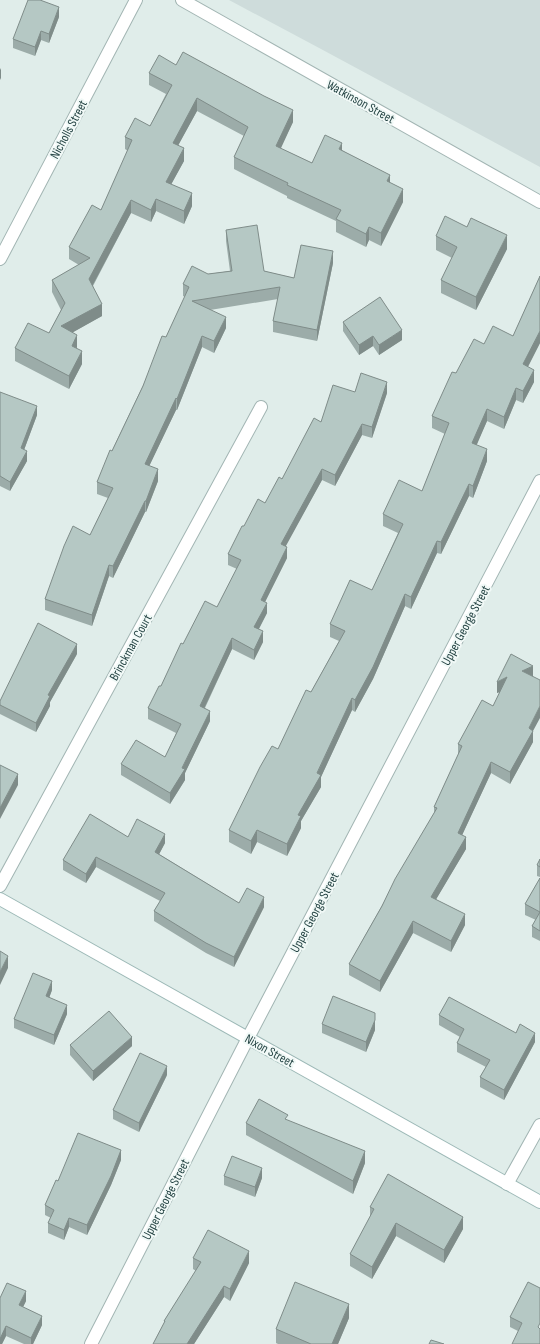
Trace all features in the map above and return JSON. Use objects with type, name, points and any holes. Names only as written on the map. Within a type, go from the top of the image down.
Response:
[{"type":"street","name":"Nicholls Street","points":[[0,259],[136,0]]},
{"type":"street","name":"Watkinson Street","points":[[182,0],[540,202]]},
{"type":"street","name":"Brinckman Court","points":[[0,886],[261,407]]},
{"type":"street","name":"Upper George Street","points":[[90,1344],[248,1038],[540,481]]},
{"type":"street","name":"Nixon Street","points":[[0,900],[540,1202]]},
{"type":"street","points":[[507,1184],[540,1125]]},
{"type":"shaded area","points":[[229,0],[540,0],[540,167],[321,49]]},
{"type":"building","points":[[28,0],[40,0],[59,7],[49,34],[41,31],[35,47],[13,39]]},
{"type":"building","points":[[183,52],[293,110],[276,146],[312,163],[325,135],[342,143],[339,149],[390,175],[387,181],[403,189],[381,233],[369,227],[366,234],[336,219],[341,210],[287,185],[288,183],[234,157],[248,127],[197,98],[173,143],[184,148],[166,182],[192,193],[184,211],[156,199],[151,210],[131,200],[89,279],[102,304],[61,326],[77,335],[72,346],[82,351],[69,376],[15,348],[28,323],[49,333],[65,303],[52,280],[90,258],[69,247],[92,205],[101,210],[132,140],[125,137],[135,118],[150,126],[172,85],[149,73],[159,55],[176,65]]},
{"type":"building","points":[[445,216],[467,227],[471,218],[507,235],[476,297],[441,280],[457,247],[436,236]]},
{"type":"building","points":[[257,225],[264,271],[294,278],[301,245],[333,251],[317,330],[273,321],[280,287],[192,301],[226,317],[214,341],[202,336],[177,399],[176,398],[145,464],[158,469],[146,501],[113,566],[109,565],[92,615],[45,599],[64,546],[73,526],[90,535],[113,488],[97,482],[110,450],[112,451],[143,386],[162,336],[166,337],[189,287],[183,284],[192,266],[208,274],[232,271],[226,230]]},
{"type":"building","points":[[540,276],[540,331],[523,364],[534,370],[523,391],[516,388],[504,417],[487,409],[472,443],[487,449],[473,486],[469,484],[441,542],[437,541],[411,597],[405,594],[373,667],[355,700],[352,698],[317,773],[321,775],[298,815],[301,816],[287,844],[257,830],[251,841],[229,830],[272,746],[278,749],[306,690],[311,692],[345,631],[330,624],[350,580],[372,590],[403,524],[383,514],[399,480],[422,491],[449,423],[432,416],[452,372],[456,373],[474,339],[484,344],[493,326],[513,336]]},
{"type":"building","points":[[380,297],[402,330],[379,345],[373,336],[359,345],[343,322]]},
{"type":"building","points":[[361,373],[387,382],[372,427],[362,424],[335,475],[322,469],[281,544],[287,547],[261,600],[267,603],[254,627],[263,631],[254,650],[232,638],[200,706],[210,711],[182,768],[185,769],[170,793],[121,764],[136,740],[165,757],[181,724],[148,708],[159,686],[161,686],[181,643],[183,644],[205,601],[217,607],[241,560],[228,554],[258,499],[265,503],[279,477],[282,479],[314,418],[321,422],[333,385],[355,392]]},
{"type":"building","points":[[0,392],[37,406],[21,448],[27,451],[10,482],[0,476]]},
{"type":"building","points":[[38,623],[77,644],[48,695],[50,696],[36,723],[0,705],[0,701]]},
{"type":"building","points":[[511,654],[533,666],[522,671],[540,680],[540,706],[529,728],[533,731],[510,772],[491,762],[458,833],[466,837],[431,897],[465,914],[451,941],[413,921],[380,981],[349,964],[382,906],[395,879],[437,808],[434,807],[462,746],[458,744],[482,700],[493,706],[507,677],[497,682]]},
{"type":"building","points":[[0,765],[18,774],[0,808]]},
{"type":"building","points":[[90,814],[128,837],[137,819],[165,834],[155,852],[239,903],[247,888],[264,897],[234,957],[206,943],[154,911],[165,893],[96,857],[86,874],[63,860]]},
{"type":"building","points":[[540,859],[540,867],[537,865]]},
{"type":"building","points":[[540,878],[540,912],[525,904]]},
{"type":"building","points":[[540,912],[540,931],[532,926]]},
{"type":"building","points":[[0,951],[8,956],[0,972]]},
{"type":"building","points":[[33,973],[52,981],[46,996],[67,1005],[54,1035],[14,1019]]},
{"type":"building","points":[[333,996],[375,1013],[375,1020],[366,1042],[322,1024]]},
{"type":"building","points":[[449,997],[516,1033],[520,1024],[535,1033],[504,1090],[480,1077],[490,1060],[457,1043],[464,1029],[439,1015]]},
{"type":"building","points":[[109,1011],[132,1037],[93,1071],[70,1045]]},
{"type":"building","points":[[140,1053],[167,1066],[139,1123],[113,1110]]},
{"type":"building","points":[[259,1099],[288,1115],[285,1119],[365,1151],[353,1181],[246,1123]]},
{"type":"building","points":[[78,1133],[121,1150],[111,1176],[87,1225],[69,1218],[64,1230],[48,1223],[54,1210],[45,1205],[56,1180],[58,1181]]},
{"type":"building","points":[[232,1156],[262,1168],[255,1187],[224,1176]]},
{"type":"building","points":[[388,1174],[463,1217],[444,1250],[396,1223],[372,1267],[350,1254],[374,1209],[370,1207]]},
{"type":"building","points":[[208,1230],[249,1251],[230,1289],[224,1286],[187,1344],[153,1344],[164,1321],[201,1262],[193,1258]]},
{"type":"building","points":[[295,1282],[349,1304],[332,1344],[311,1344],[276,1329]]},
{"type":"building","points":[[528,1282],[540,1288],[540,1323],[538,1327],[540,1329],[540,1344],[512,1344],[522,1323],[510,1317]]},
{"type":"building","points":[[7,1283],[26,1291],[19,1305],[42,1316],[31,1338],[6,1326],[0,1339],[0,1298]]},
{"type":"building","points":[[431,1340],[444,1344],[429,1344]]}]
